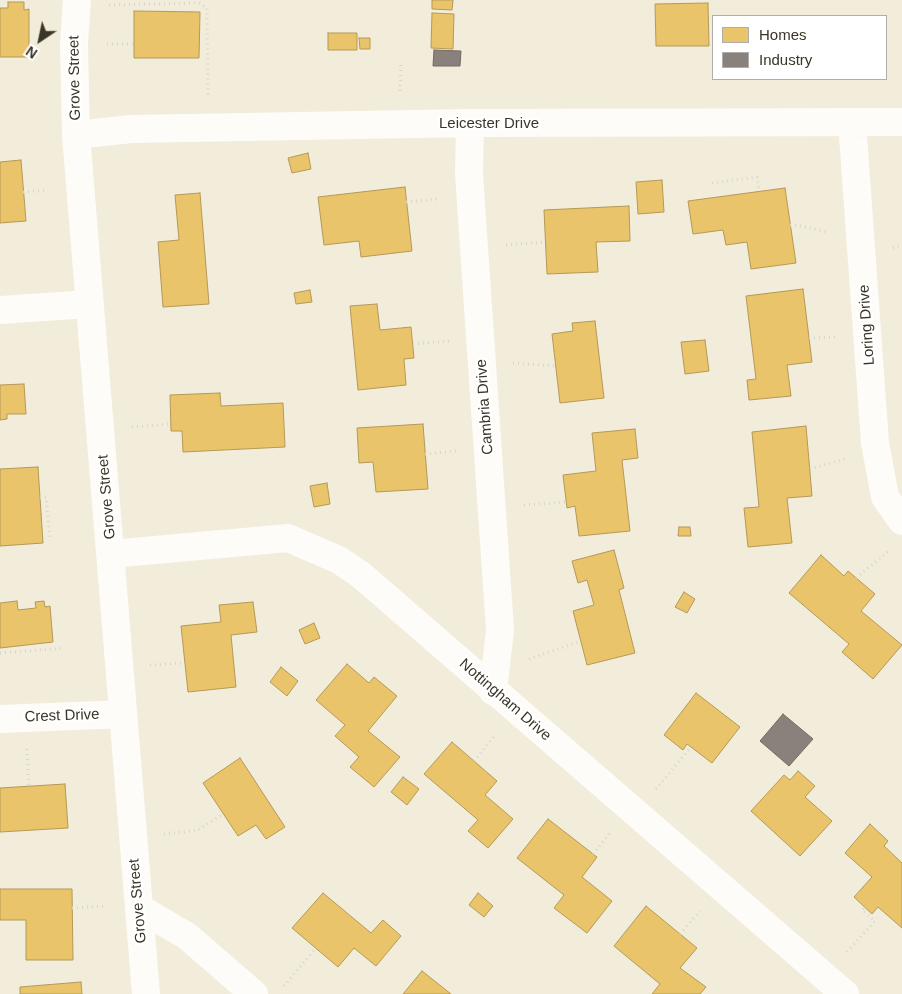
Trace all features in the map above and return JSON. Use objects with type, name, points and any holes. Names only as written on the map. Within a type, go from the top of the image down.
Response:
[{"type":"street","name":"Grove Street","points":[[76,3],[74,44],[76,135],[89,304],[112,554],[146,994]]},
{"type":"street","name":"Loring Drive","points":[[852,122],[879,466],[885,496],[902,521]]},
{"type":"street","name":"Leicester Drive","points":[[76,135],[131,129],[470,123],[902,122]]},
{"type":"street","name":"Cambria Drive","points":[[470,123],[469,174],[500,630],[494,680]]},
{"type":"street","points":[[0,310],[89,304]]},
{"type":"street","name":"Nottingham Drive","points":[[112,554],[288,538],[339,560],[361,575],[494,680],[636,815],[835,986]]},
{"type":"street","name":"Crest Drive","points":[[0,719],[123,714]]},
{"type":"street","points":[[139,908],[187,936],[254,994]]},
{"type":"path","points":[[76,3],[199,3],[207,8],[208,128]]},
{"type":"path","points":[[712,183],[757,177],[759,191]]},
{"type":"path","points":[[790,225],[860,236]]},
{"type":"path","points":[[474,248],[545,242]]},
{"type":"path","points":[[482,362],[555,366]]},
{"type":"path","points":[[101,430],[171,424]]},
{"type":"path","points":[[40,498],[46,497],[50,538]]},
{"type":"path","points":[[492,508],[566,502]]},
{"type":"path","points":[[856,578],[894,546]]},
{"type":"path","points":[[494,680],[581,641]]},
{"type":"path","points":[[0,653],[65,648]]},
{"type":"path","points":[[636,815],[691,747]]},
{"type":"path","points":[[133,836],[198,830],[223,814]]},
{"type":"path","points":[[835,986],[874,921],[862,910],[865,907]]},
{"type":"path","points":[[282,988],[316,948]]},
{"type":"building: Homes","points":[[432,0],[453,0],[452,10],[432,9]]},
{"type":"building: Homes","points":[[8,2],[24,2],[24,10],[29,9],[29,57],[0,57],[0,8],[8,8]]},
{"type":"building: Homes","points":[[708,3],[709,46],[656,46],[655,4]]},
{"type":"building: Homes","points":[[134,11],[200,12],[199,58],[134,58]]},
{"type":"building: Homes","points":[[432,13],[454,14],[453,49],[431,48]]},
{"type":"building: Homes","points":[[328,33],[357,33],[357,50],[328,50]]},
{"type":"building: Homes","points":[[359,38],[370,38],[370,49],[360,49]]},
{"type":"building: Homes","points":[[308,153],[311,169],[292,173],[288,158]]},
{"type":"building: Homes","points":[[21,160],[26,221],[0,223],[0,162]]},
{"type":"building: Homes","points":[[662,180],[664,212],[638,214],[636,182]]},
{"type":"building: Homes","points":[[405,187],[412,251],[361,257],[359,241],[324,245],[318,197]]},
{"type":"building: Homes","points":[[785,188],[796,263],[751,269],[747,242],[726,245],[723,230],[693,234],[688,201]]},
{"type":"building: Homes","points":[[200,193],[209,304],[163,307],[158,242],[179,240],[175,195]]},
{"type":"building: Homes","points":[[629,206],[630,241],[596,242],[598,272],[547,274],[544,210]]},
{"type":"building: Homes","points":[[803,289],[812,362],[787,365],[791,396],[749,400],[747,380],[756,379],[746,296]]},
{"type":"building: Homes","points":[[310,290],[312,302],[296,304],[294,293]]},
{"type":"building: Homes","points":[[377,304],[380,330],[411,327],[414,358],[404,359],[406,385],[358,390],[350,306]]},
{"type":"building: Homes","points":[[595,321],[604,398],[560,403],[552,334],[573,331],[572,323]]},
{"type":"building: Homes","points":[[705,340],[709,371],[685,374],[681,342]]},
{"type":"building: Homes","points":[[24,384],[26,414],[7,414],[7,419],[0,420],[0,385]]},
{"type":"building: Homes","points":[[220,393],[221,406],[283,403],[285,447],[183,452],[182,431],[171,431],[170,395]]},
{"type":"building: Homes","points":[[423,424],[428,489],[376,492],[373,462],[359,463],[357,428]]},
{"type":"building: Homes","points":[[806,426],[812,496],[787,498],[792,543],[748,547],[744,508],[759,507],[752,432]]},
{"type":"building: Homes","points":[[635,429],[638,458],[622,460],[630,531],[579,536],[575,506],[567,508],[563,475],[596,471],[592,433]]},
{"type":"building: Homes","points":[[38,467],[43,543],[0,546],[0,469]]},
{"type":"building: Homes","points":[[327,483],[330,504],[314,507],[310,486]]},
{"type":"building: Homes","points":[[679,527],[690,527],[691,536],[678,536]]},
{"type":"building: Homes","points":[[614,550],[624,588],[619,590],[635,653],[587,665],[573,611],[594,605],[587,580],[578,583],[572,561]]},
{"type":"building: Homes","points":[[821,555],[844,576],[848,571],[875,594],[861,611],[902,645],[873,679],[842,652],[849,644],[789,593]]},
{"type":"building: Homes","points":[[684,592],[695,599],[687,613],[675,607]]},
{"type":"building: Homes","points":[[17,601],[18,610],[36,608],[35,602],[44,601],[45,607],[50,606],[53,642],[0,648],[0,603]]},
{"type":"building: Homes","points":[[253,602],[257,632],[231,635],[236,687],[188,692],[181,626],[221,622],[219,605]]},
{"type":"building: Homes","points":[[314,623],[320,638],[305,644],[299,630]]},
{"type":"building: Homes","points":[[347,664],[369,683],[374,677],[397,696],[368,731],[400,757],[374,787],[350,767],[359,757],[335,736],[345,725],[316,700]]},
{"type":"building: Homes","points":[[281,667],[298,681],[287,696],[270,682]]},
{"type":"building: Homes","points":[[696,693],[740,727],[712,763],[687,744],[683,750],[664,735]]},
{"type":"building: Homes","points":[[452,742],[497,781],[485,795],[513,819],[488,848],[468,831],[478,820],[424,774]]},
{"type":"building: Homes","points":[[240,758],[285,827],[266,839],[256,825],[238,836],[203,783]]},
{"type":"building: Homes","points":[[798,771],[815,786],[805,797],[832,821],[800,856],[751,811],[784,775],[790,780]]},
{"type":"building: Homes","points":[[403,777],[419,789],[407,805],[391,792]]},
{"type":"building: Homes","points":[[65,784],[68,828],[0,832],[0,788]]},
{"type":"building: Homes","points":[[548,819],[597,857],[582,877],[612,901],[587,933],[554,908],[564,895],[517,858]]},
{"type":"building: Homes","points":[[870,824],[888,841],[884,846],[902,863],[902,928],[878,907],[872,914],[854,897],[872,877],[845,853]]},
{"type":"building: Homes","points":[[0,889],[72,889],[73,960],[26,960],[26,920],[0,920]]},
{"type":"building: Homes","points":[[323,893],[371,933],[383,920],[401,936],[376,966],[354,948],[338,967],[292,928]]},
{"type":"building: Homes","points":[[478,893],[493,906],[484,917],[469,905]]},
{"type":"building: Homes","points":[[646,906],[697,948],[680,968],[706,987],[700,994],[652,994],[660,984],[614,946]]},
{"type":"building: Homes","points":[[422,971],[451,994],[403,994]]},
{"type":"building: Homes","points":[[81,982],[82,994],[20,994],[20,987]]},
{"type":"building: Industry","points":[[434,50],[461,51],[460,66],[433,66]]},
{"type":"building: Industry","points":[[783,714],[813,739],[789,766],[760,741]]}]
